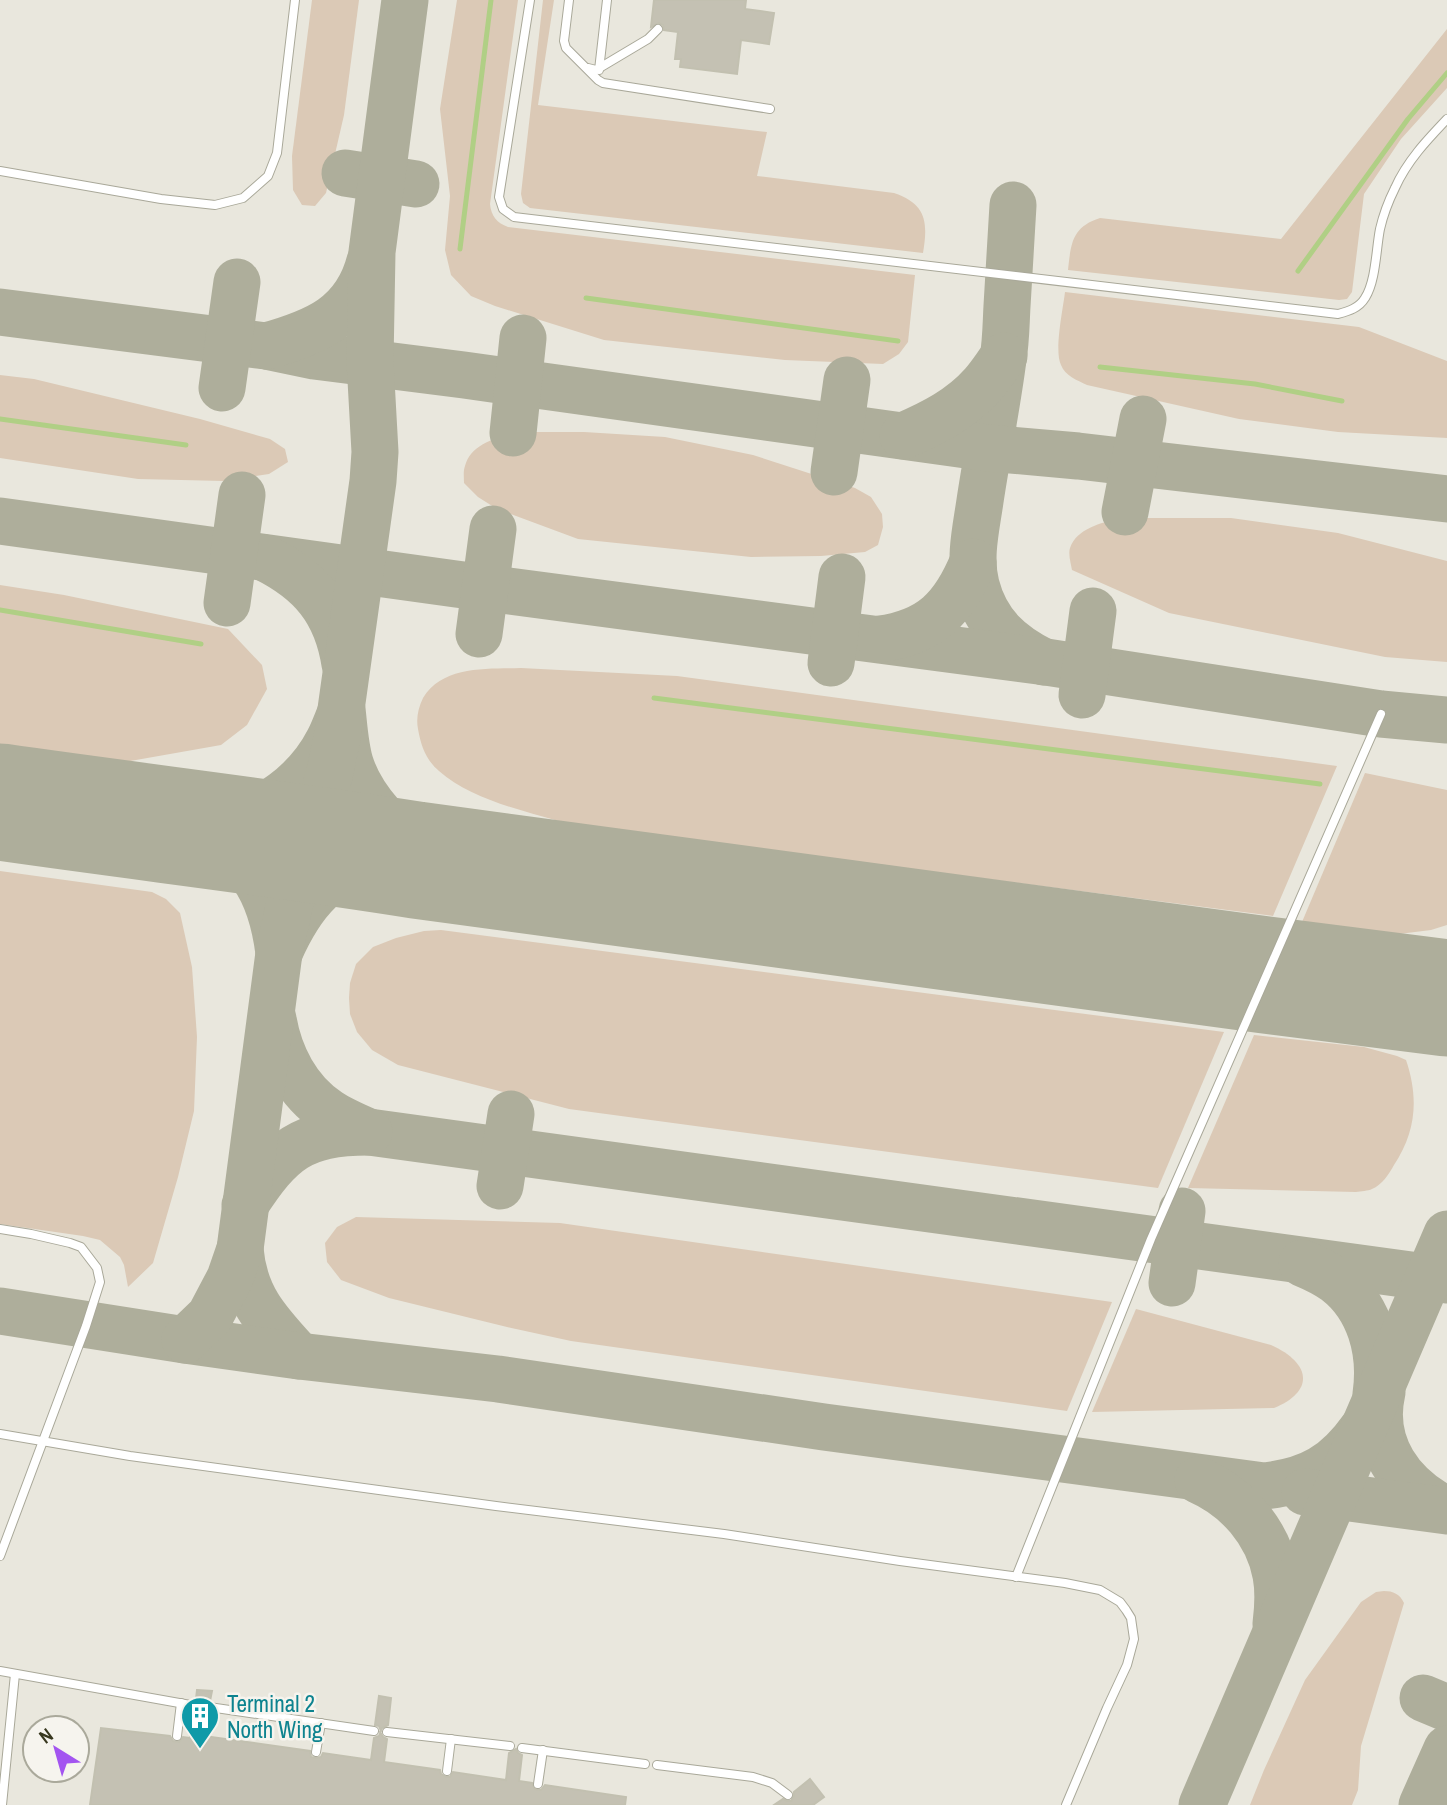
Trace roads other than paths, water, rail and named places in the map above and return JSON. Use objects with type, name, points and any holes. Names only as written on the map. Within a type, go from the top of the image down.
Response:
[{"type":"lane","points":[[0,171],[161,199],[215,205],[243,198],[268,176],[277,153],[295,0]]},
{"type":"lane","points":[[530,0],[499,197],[503,209],[514,217],[1338,314],[1360,305],[1367,296],[1380,227],[1395,188],[1414,155],[1447,118]]},
{"type":"lane","points":[[569,0],[564,41],[566,48],[603,83],[770,109]]},
{"type":"lane","points":[[598,80],[607,0]]},
{"type":"lane","points":[[583,65],[596,70],[648,39],[658,29]]},
{"type":"lane","points":[[1016,1577],[1151,1239],[1381,714]]},
{"type":"lane","points":[[0,1229],[81,1247],[97,1268],[100,1282],[93,1308],[0,1556]]},
{"type":"lane","points":[[0,1434],[144,1458],[496,1507],[724,1534],[1100,1590],[1120,1602],[1131,1618],[1134,1639],[1128,1665],[1066,1805]]},
{"type":"lane","points":[[0,1671],[196,1706]]},
{"type":"lane","points":[[2,1805],[15,1674]]},
{"type":"lane","points":[[177,1736],[181,1703]]},
{"type":"lane","points":[[209,1707],[374,1731]]},
{"type":"lane","points":[[316,1752],[321,1723]]},
{"type":"lane","points":[[387,1732],[510,1746]]},
{"type":"lane","points":[[447,1772],[451,1739]]},
{"type":"lane","points":[[522,1748],[645,1764]]},
{"type":"lane","points":[[538,1784],[543,1751]]},
{"type":"lane","points":[[657,1765],[753,1777],[772,1783],[788,1796]]},
{"type":"waterway","points":[[460,249],[491,0]]},
{"type":"waterway","points":[[1298,271],[1408,119],[1447,73]]},
{"type":"waterway","points":[[586,298],[898,341]]},
{"type":"waterway","points":[[1100,367],[1255,384],[1342,401]]},
{"type":"waterway","points":[[0,419],[186,445]]},
{"type":"waterway","points":[[0,610],[201,644]]},
{"type":"waterway","points":[[654,698],[1320,784]]},
{"type":"place","name":"Terminal 2 North Wing","points":[[200,1750]]}]
